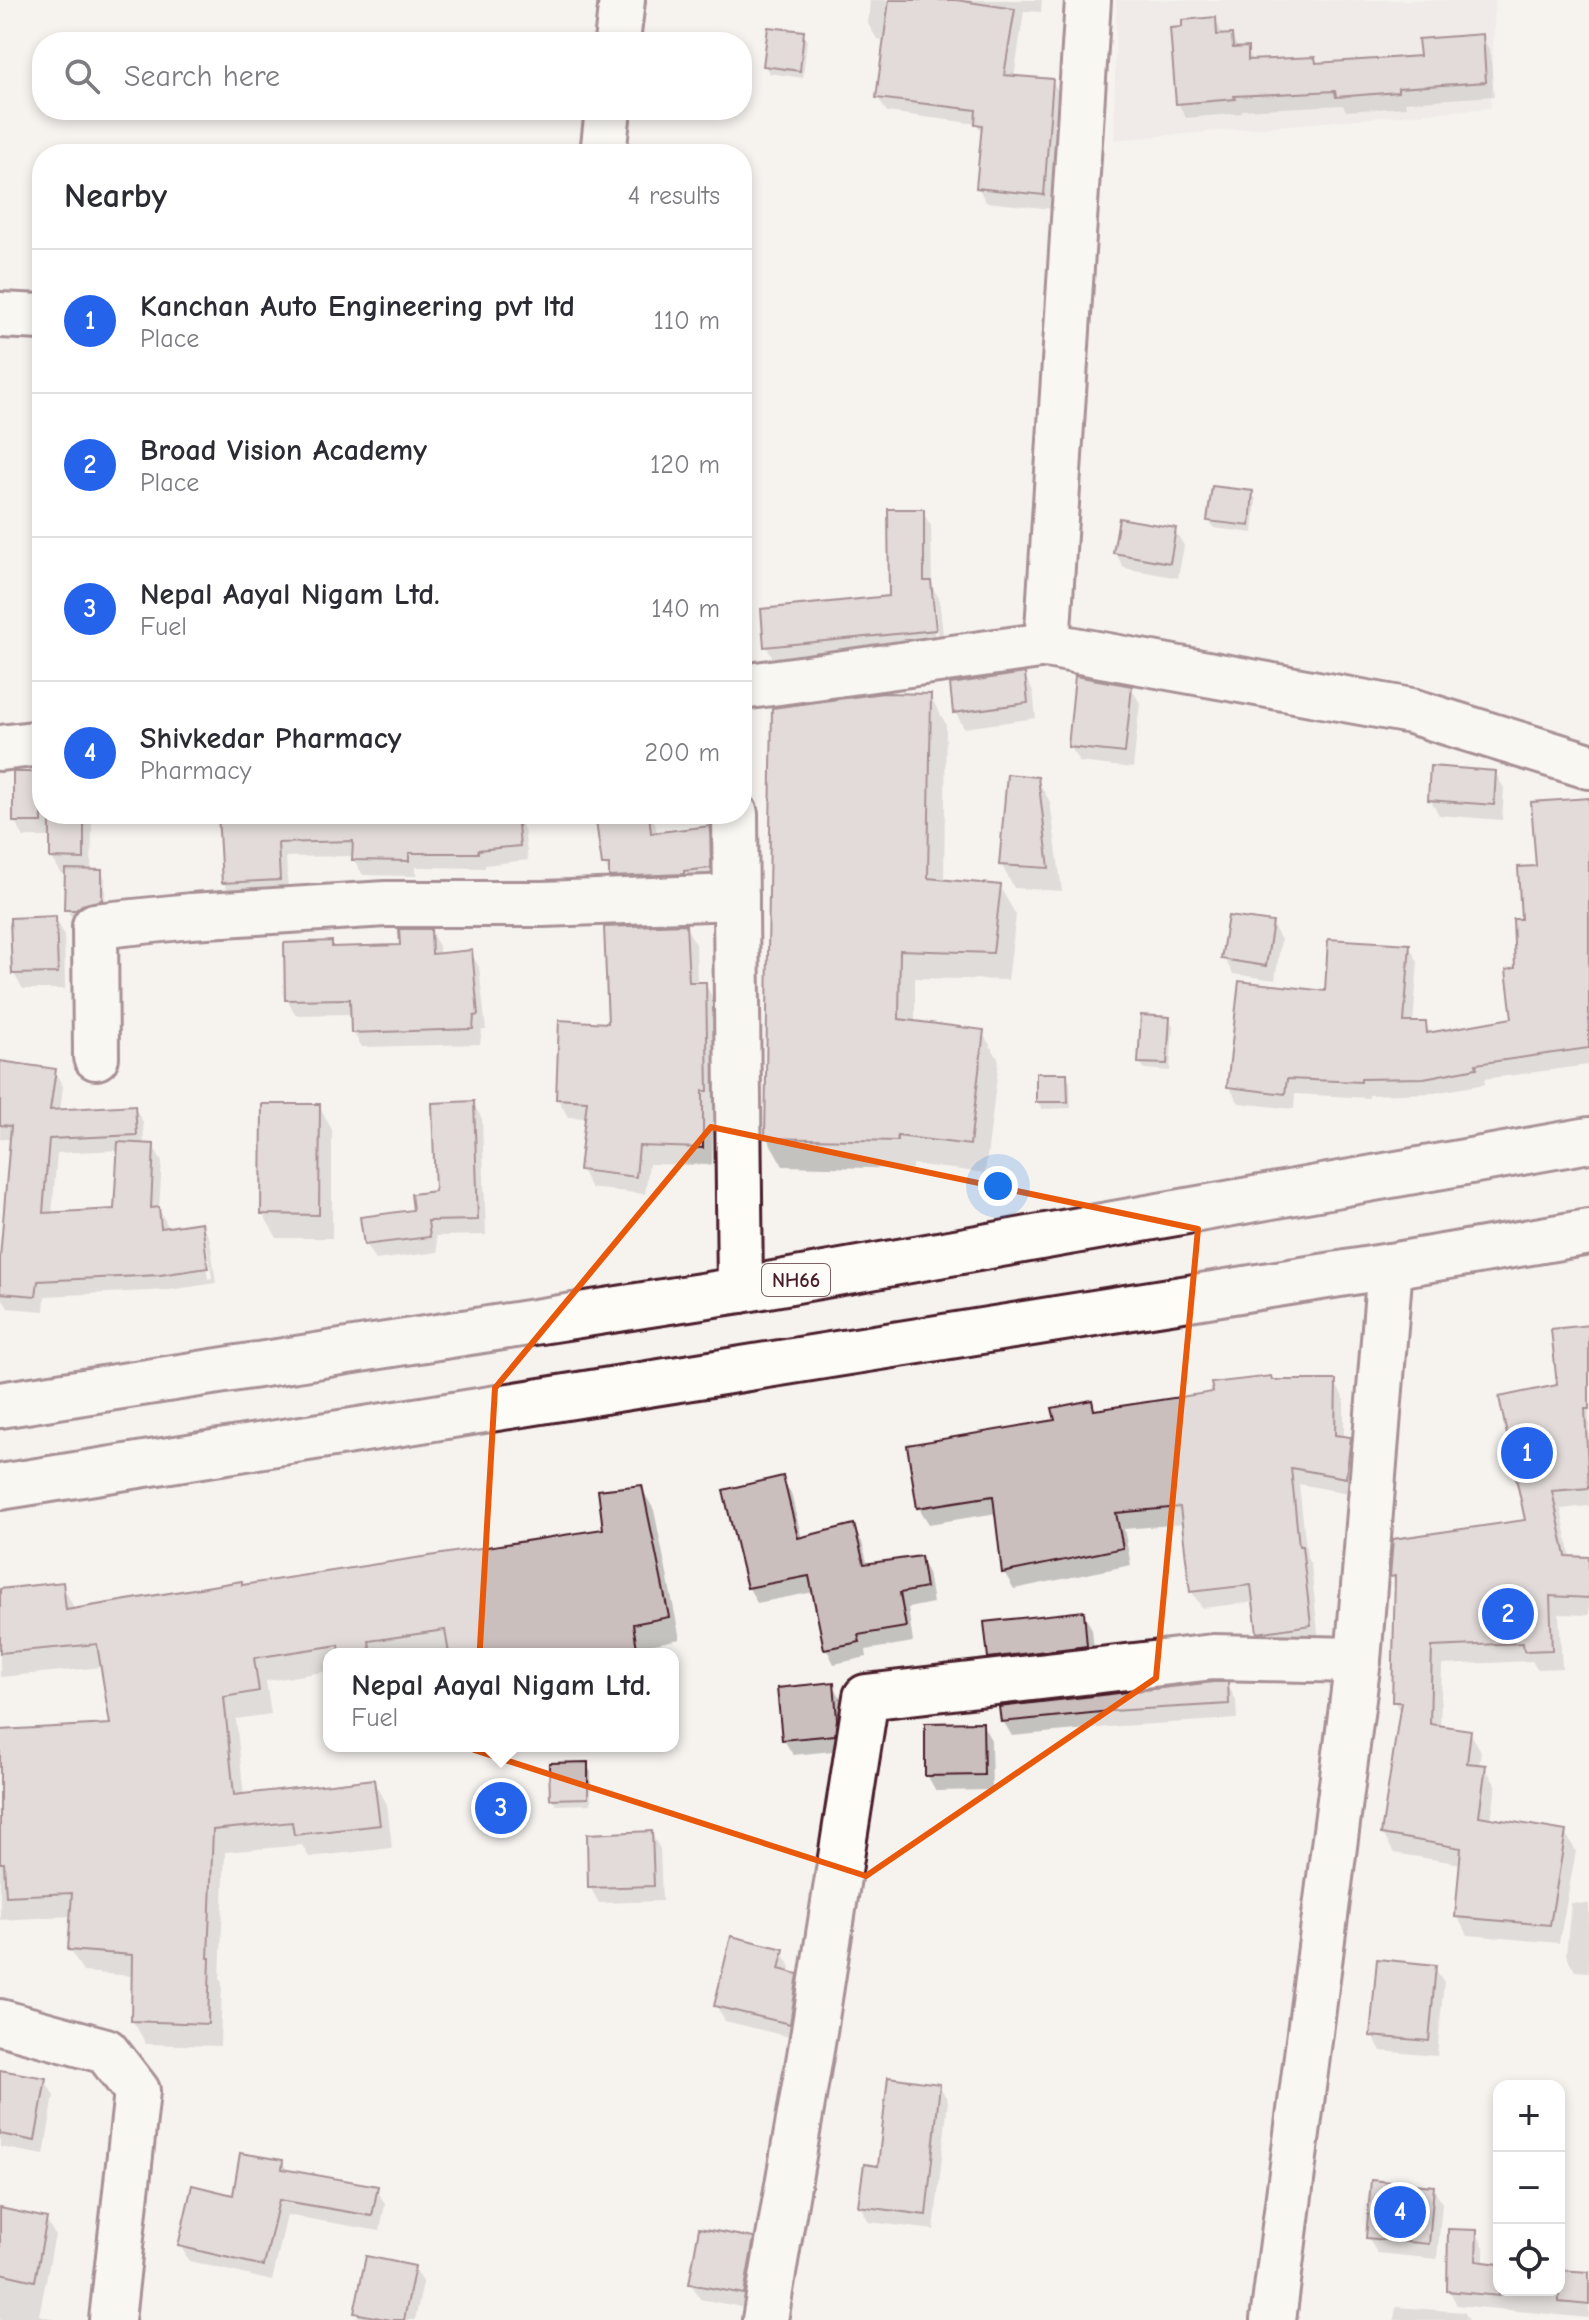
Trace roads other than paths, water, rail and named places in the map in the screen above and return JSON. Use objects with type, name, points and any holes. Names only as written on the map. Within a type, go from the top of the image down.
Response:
[{"type":"main road","points":[[618,32],[622,0]]},
{"type":"main road","points":[[1047,645],[1088,0]]},
{"type":"main road","points":[[604,144],[607,120]]},
{"type":"main road","points":[[0,315],[32,317]]},
{"type":"main road","points":[[752,686],[1047,645],[1411,711],[1589,766]]},
{"type":"main road","points":[[0,748],[32,744]]},
{"type":"main road","points":[[735,824],[740,1290]]},
{"type":"main road","points":[[96,1057],[95,926],[191,916],[386,904],[543,904],[736,897]]},
{"type":"main road","name":"NH66","points":[[0,1405],[740,1290],[1589,1140]]},
{"type":"main road","points":[[0,1487],[1589,1232]]},
{"type":"main road","points":[[1273,2320],[1358,1660],[1390,1266]]},
{"type":"main road","points":[[765,2320],[866,1697],[1213,1657],[1358,1660]]},
{"type":"main road","points":[[0,2022],[106,2051],[137,2091],[112,2320]]},
{"type":"place","name":"Kanchan Auto Engineering pvt ltd","points":[[1527,1453]]},
{"type":"place","name":"Broad Vision Academy","points":[[1508,1614]]},
{"type":"place","name":"Nepal Aayal Nigam Ltd.","points":[[501,1808]]},
{"type":"place","name":"Shivkedar Pharmacy","points":[[1400,2212]]}]
